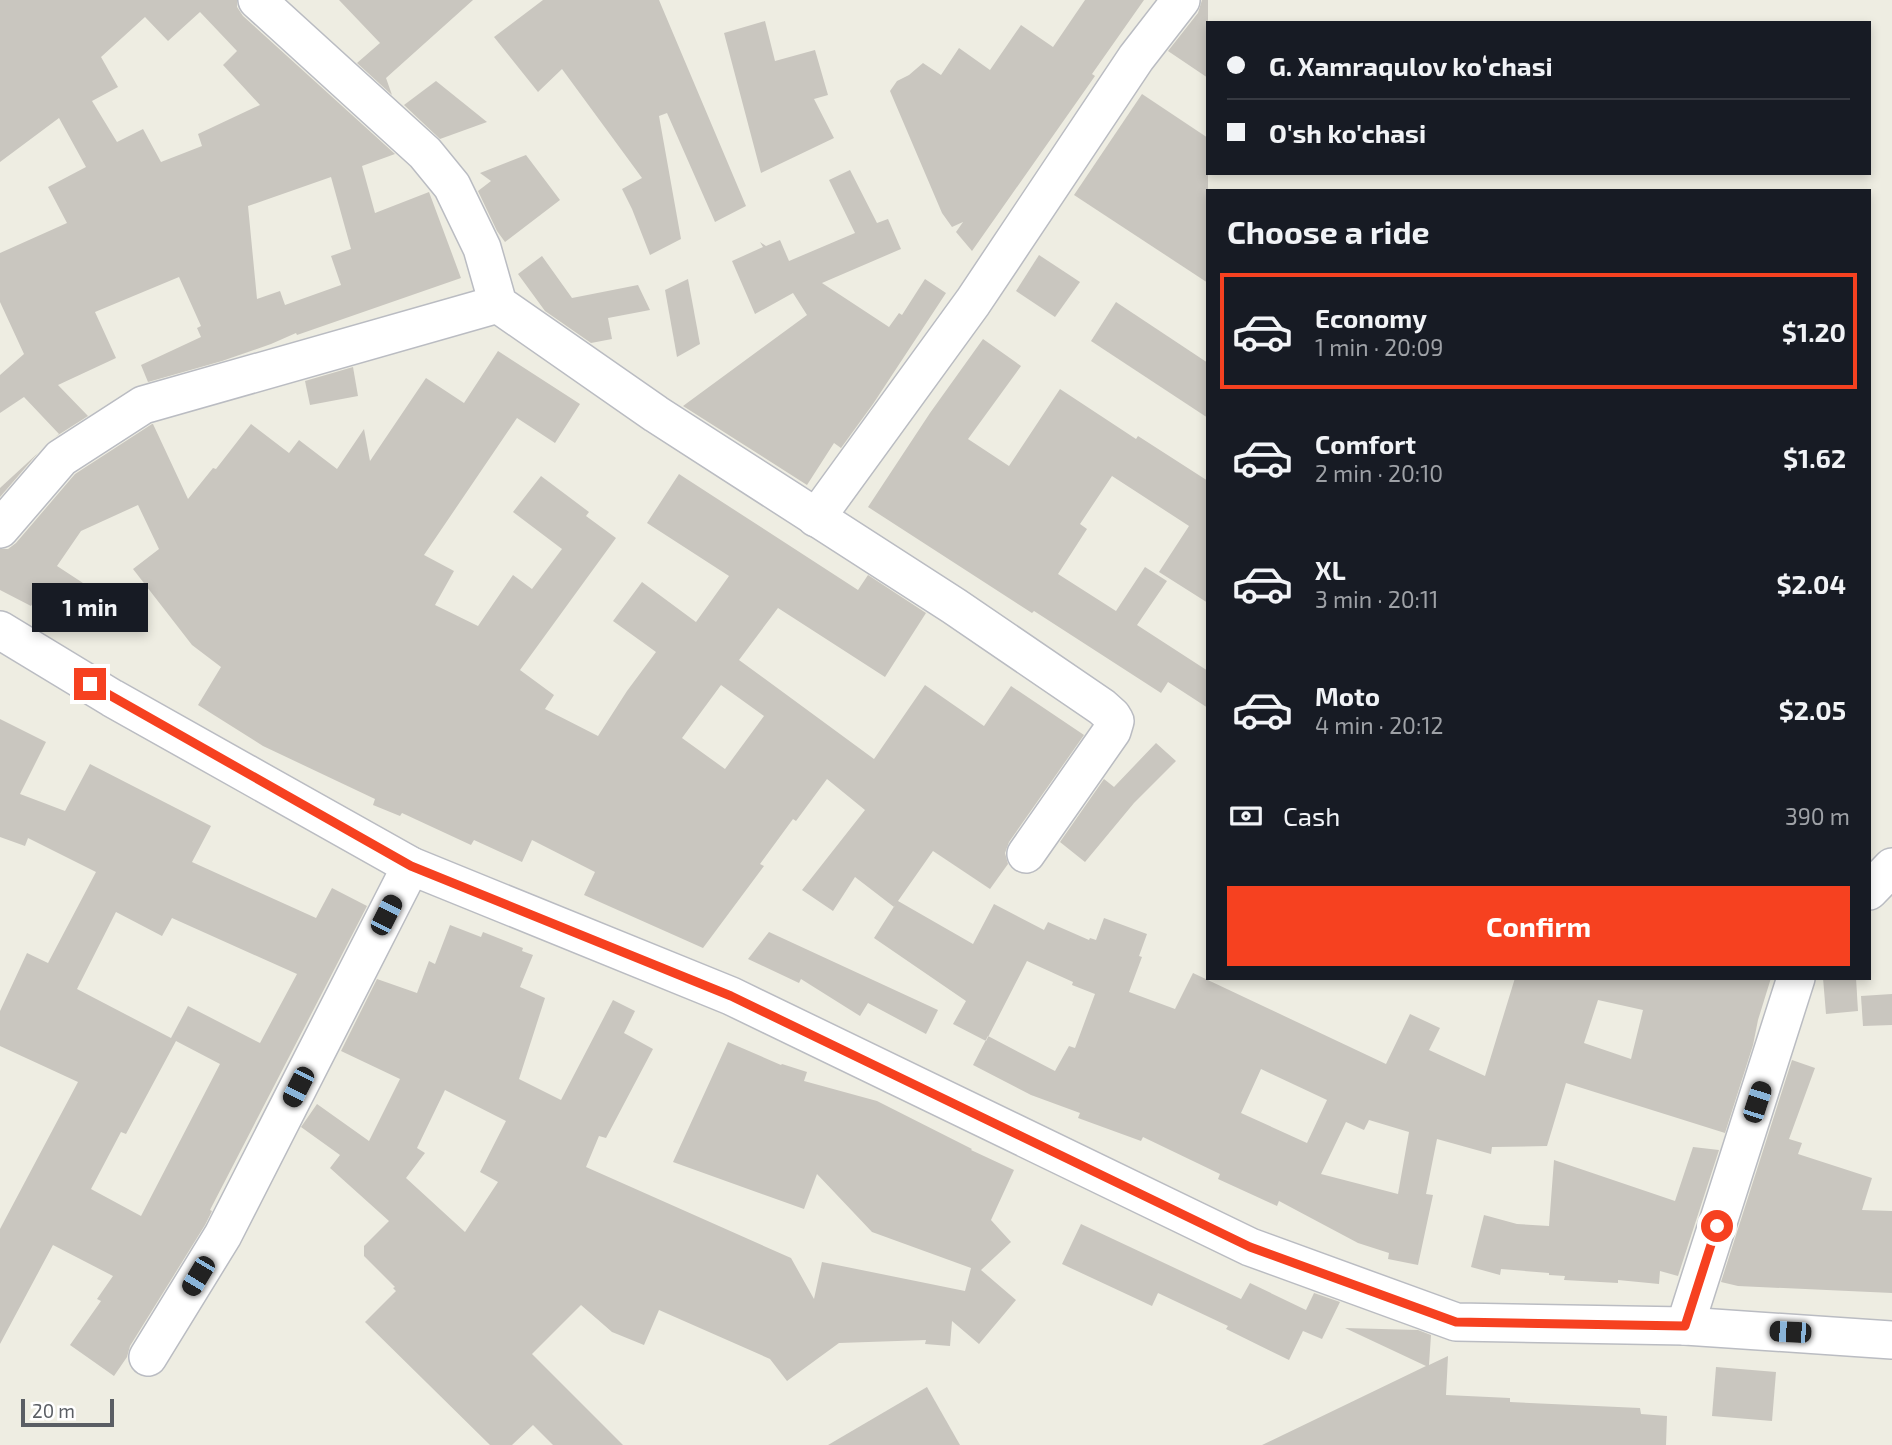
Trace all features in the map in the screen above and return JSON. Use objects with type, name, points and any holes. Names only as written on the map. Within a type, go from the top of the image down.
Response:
[{"type":"street","points":[[257,0],[425,153],[452,186],[482,248],[498,303],[656,414],[954,606],[1112,716],[1115,721],[1112,731],[1026,853]]},
{"type":"street","points":[[816,518],[973,302],[1136,58],[1181,0]]},
{"type":"street","points":[[0,529],[61,458],[144,405],[498,303]]},
{"type":"street","points":[[0,630],[112,698],[411,866],[731,996],[1250,1247],[1456,1322],[1685,1326],[1892,1340]]},
{"type":"street","points":[[148,1357],[223,1235],[411,866]]},
{"type":"street","points":[[1871,889],[1892,867]]},
{"type":"street","points":[[1685,1326],[1795,980]]},
{"type":"building","points":[[0,0],[237,0],[237,7],[243,16],[395,154],[362,166],[375,213],[429,192],[461,278],[297,335],[296,333],[222,361],[148,382],[141,365],[201,337],[197,328],[201,326],[179,277],[95,312],[116,358],[58,385],[88,416],[55,437],[59,434],[24,397],[0,413],[0,375],[24,354],[0,302],[0,253],[67,223],[48,187],[86,167],[59,118],[0,162]],"holes":[[[200,12],[237,51],[223,65],[260,105],[198,134],[202,146],[161,162],[143,129],[117,142],[92,101],[118,87],[101,57],[145,17],[168,41]],[[331,177],[351,249],[331,256],[341,285],[285,305],[280,291],[257,299],[248,206]]]},
{"type":"building","points":[[339,0],[473,0],[386,78],[392,95],[357,63],[380,43]]},
{"type":"building","points":[[543,0],[659,0],[746,206],[715,222],[667,113],[659,116],[681,239],[650,255],[622,189],[642,178],[562,69],[538,92],[494,37]]},
{"type":"building","points":[[1085,0],[1144,0],[1092,74],[1095,76],[972,251],[956,232],[963,222],[952,227],[942,213],[890,91],[897,81],[923,63],[941,75],[959,48],[990,70],[1021,25],[1053,47]]},
{"type":"building","points":[[1202,0],[1208,0],[1206,77],[1168,51],[1198,13]]},
{"type":"building","points":[[765,21],[775,61],[815,50],[828,95],[814,99],[834,138],[761,173],[724,33]]},
{"type":"building","points":[[436,81],[487,122],[440,139],[404,105]]},
{"type":"building","points":[[1142,94],[1206,137],[1206,282],[1074,195]]},
{"type":"building","points":[[526,155],[560,200],[505,242],[478,191],[491,181],[480,173]]},
{"type":"building","points":[[850,170],[877,223],[888,219],[901,249],[822,283],[889,327],[899,313],[902,315],[925,279],[946,293],[873,404],[841,448],[834,443],[807,485],[683,406],[807,315],[793,293],[755,314],[732,261],[763,247],[760,242],[766,246],[780,240],[789,261],[855,233],[829,180]]},
{"type":"building","points":[[1039,255],[1080,282],[1055,317],[1016,291]]},
{"type":"building","points":[[542,256],[572,298],[638,285],[650,310],[608,318],[612,339],[591,343],[545,311],[518,274]]},
{"type":"building","points":[[688,279],[700,344],[677,357],[665,290]]},
{"type":"building","points":[[1116,302],[1206,362],[1206,417],[1091,341]]},
{"type":"building","points":[[983,339],[1021,366],[968,439],[1009,466],[1060,389],[1136,439],[1138,436],[1206,480],[1206,602],[1159,572],[1189,526],[1112,476],[1080,524],[1087,529],[1058,574],[1116,611],[1145,567],[1167,581],[1137,625],[1206,670],[1206,707],[1168,682],[1161,693],[868,507]]},
{"type":"building","points":[[498,351],[580,404],[555,443],[517,418],[424,555],[454,571],[435,605],[478,626],[513,575],[532,589],[562,549],[513,512],[541,476],[589,512],[586,516],[616,538],[520,670],[554,695],[545,709],[598,736],[656,652],[613,621],[642,582],[696,622],[729,576],[647,523],[679,474],[858,590],[868,575],[926,613],[885,677],[778,608],[739,660],[874,759],[925,685],[984,726],[1011,686],[1084,735],[1009,842],[1005,853],[1008,864],[990,889],[933,851],[898,901],[973,944],[994,904],[1044,930],[1048,922],[1089,940],[1096,940],[1104,918],[1147,934],[1129,992],[1175,1009],[1193,973],[1386,1064],[1410,1014],[1440,1028],[1429,1050],[1485,1076],[1514,980],[1770,980],[1725,1133],[1566,1083],[1547,1146],[1492,1147],[1491,1154],[1437,1139],[1426,1194],[1433,1195],[1418,1265],[1388,1259],[1389,1253],[1358,1243],[1279,1201],[1277,1206],[1218,1179],[1220,1174],[1143,1137],[1141,1141],[1078,1118],[1080,1113],[1031,1095],[973,1065],[986,1041],[953,1024],[966,1001],[874,938],[894,907],[855,877],[833,911],[802,890],[865,810],[827,779],[796,821],[793,819],[760,864],[764,866],[703,948],[584,895],[595,872],[532,840],[522,862],[474,840],[471,845],[402,813],[400,816],[373,805],[375,799],[263,746],[198,705],[221,667],[192,645],[133,569],[159,549],[138,505],[81,531],[57,566],[109,600],[89,632],[36,598],[31,606],[0,590],[0,549],[8,549],[16,543],[75,474],[152,424],[188,499],[213,468],[216,469],[251,424],[289,453],[299,440],[337,469],[364,429],[370,461],[426,378],[464,403]],"holes":[[[721,685],[764,716],[725,769],[682,738]],[[1027,961],[1073,982],[1072,985],[1095,994],[1075,1048],[1069,1046],[1055,1071],[988,1036]],[[1598,1000],[1643,1010],[1631,1059],[1584,1043]],[[1261,1069],[1327,1100],[1307,1143],[1241,1113]],[[1369,1120],[1409,1132],[1398,1194],[1321,1174],[1346,1122],[1364,1130]]]},
{"type":"building","points":[[353,367],[358,396],[310,405],[305,381]]},
{"type":"building","points":[[38,453],[0,497],[0,488]]},
{"type":"building","points":[[0,719],[46,742],[20,794],[65,811],[90,764],[211,826],[192,862],[316,918],[332,888],[367,906],[210,1210],[212,1211],[205,1225],[114,1376],[70,1345],[101,1301],[97,1299],[113,1276],[53,1245],[0,1344],[0,1229],[78,1082],[0,1046],[0,1011],[27,953],[48,963],[96,872],[28,838],[25,846],[0,837]],"holes":[[[116,912],[162,936],[172,918],[297,974],[260,1043],[188,1006],[171,1038],[77,989]],[[176,1041],[220,1064],[141,1216],[91,1189],[121,1132],[126,1134]]]},
{"type":"building","points":[[1156,743],[1176,761],[1134,803],[1085,862],[1060,842],[1104,779],[1114,787]]},
{"type":"building","points":[[450,925],[481,937],[483,932],[523,948],[522,951],[533,955],[520,987],[545,998],[519,1079],[561,1100],[613,1000],[635,1011],[624,1033],[653,1049],[606,1138],[599,1136],[586,1167],[791,1258],[814,1299],[822,1262],[965,1291],[971,1268],[872,1232],[817,1174],[804,1209],[673,1162],[728,1042],[781,1065],[807,1072],[804,1081],[877,1101],[1014,1170],[991,1220],[1011,1242],[981,1270],[1016,1300],[979,1344],[952,1321],[950,1346],[925,1344],[926,1340],[839,1343],[787,1381],[770,1359],[659,1310],[644,1345],[612,1332],[581,1305],[532,1354],[623,1445],[553,1445],[533,1425],[512,1445],[490,1445],[365,1322],[396,1291],[364,1256],[364,1246],[389,1221],[330,1168],[340,1155],[301,1127],[317,1104],[369,1141],[400,1079],[341,1051],[377,979],[417,993],[429,961],[435,964]],"holes":[[[445,1090],[506,1121],[480,1172],[498,1182],[465,1232],[406,1178],[425,1153],[417,1148]]]},
{"type":"building","points":[[769,932],[938,1010],[926,1034],[868,1003],[860,1016],[801,979],[799,983],[748,959]]},
{"type":"building","points":[[1823,980],[1856,980],[1858,1011],[1826,1014]]},
{"type":"building","points":[[1892,994],[1892,1025],[1863,1026],[1861,996]]},
{"type":"building","points":[[1792,1060],[1815,1068],[1789,1139],[1802,1143],[1798,1154],[1872,1178],[1862,1210],[1892,1211],[1892,1293],[1738,1286],[1721,1282]]},
{"type":"building","points":[[1693,1147],[1719,1150],[1678,1276],[1660,1271],[1659,1284],[1618,1280],[1618,1283],[1564,1280],[1565,1276],[1549,1273],[1501,1269],[1500,1275],[1471,1267],[1484,1215],[1517,1224],[1549,1226],[1554,1160],[1675,1201]]},
{"type":"building","points":[[1081,1224],[1241,1299],[1250,1283],[1306,1310],[1314,1293],[1340,1302],[1322,1339],[1303,1331],[1289,1360],[1226,1329],[1228,1326],[1158,1293],[1152,1306],[1062,1264]]},
{"type":"building","points":[[1345,1328],[1418,1330],[1431,1335],[1429,1365],[1448,1356],[1446,1395],[1510,1398],[1510,1402],[1640,1408],[1641,1414],[1667,1416],[1666,1445],[1262,1445],[1426,1366]]},
{"type":"building","points":[[1716,1367],[1776,1372],[1772,1421],[1712,1416]]},
{"type":"building","points":[[927,1387],[960,1445],[828,1445]]},
{"type":"route","points":[[90,684],[411,866],[731,996],[1250,1247],[1456,1322],[1685,1326],[1717,1226]]}]
